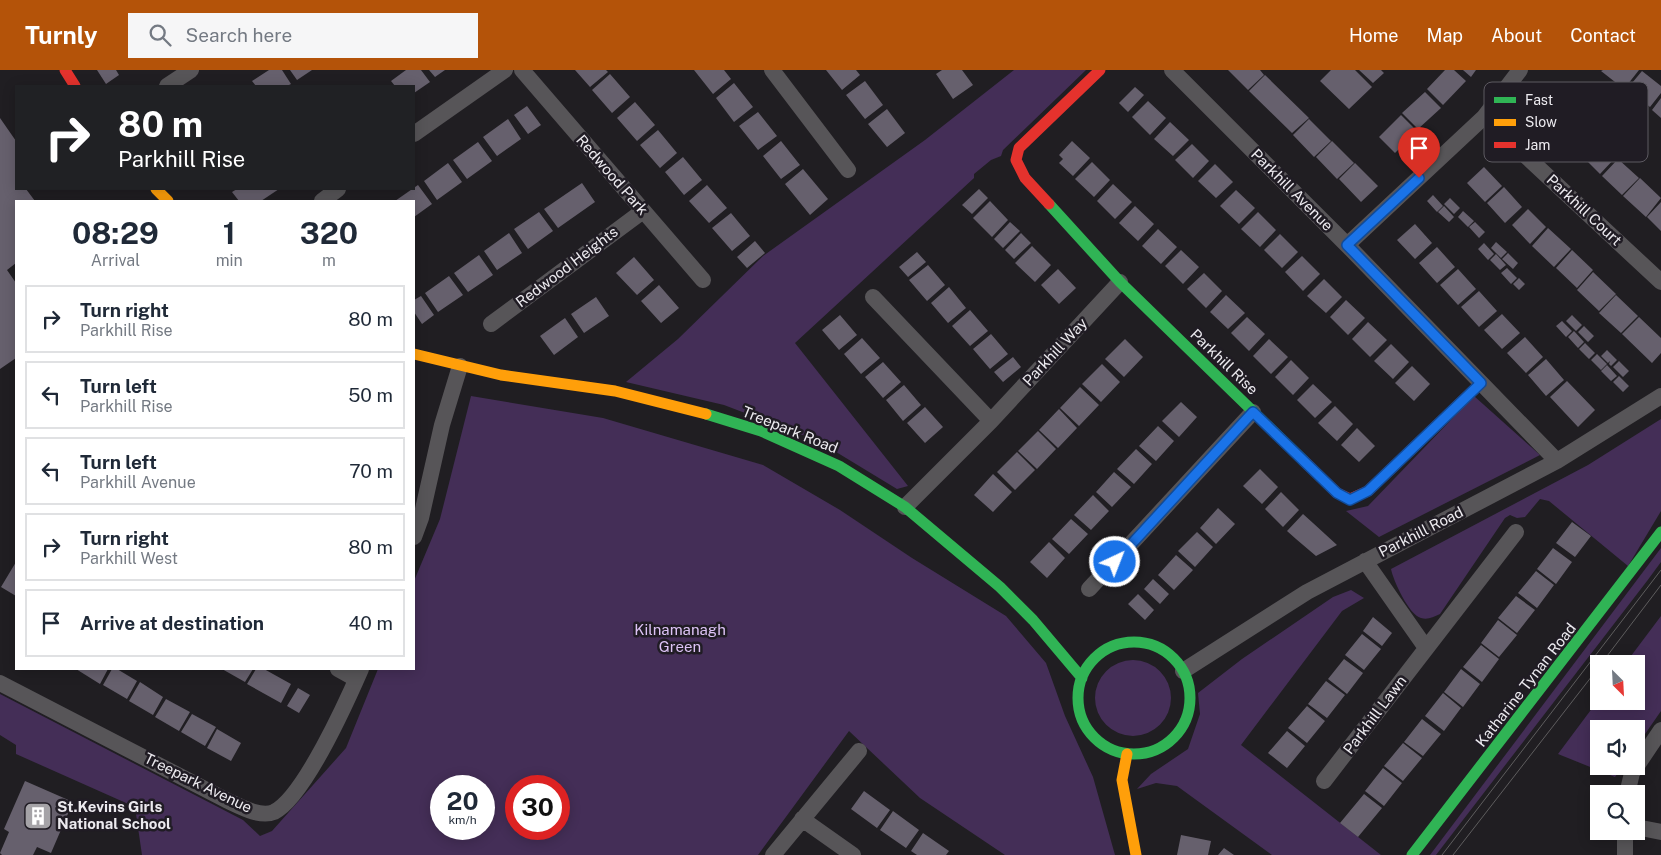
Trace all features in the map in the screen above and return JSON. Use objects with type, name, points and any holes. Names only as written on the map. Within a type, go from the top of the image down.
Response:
[{"type":"street","points":[[65,70],[74,85]]},
{"type":"street","points":[[168,85],[191,70]]},
{"type":"street","points":[[415,133],[505,70]]},
{"type":"street","name":"Redwood Park","points":[[522,70],[703,280]]},
{"type":"street","points":[[772,70],[848,170]]},
{"type":"street","name":"Parkhill Rise","points":[[1100,70],[1019,148],[1016,160],[1025,178],[1120,282],[1337,493],[1350,500],[1368,491],[1481,383]]},
{"type":"street","name":"Parkhill Avenue","points":[[1172,70],[1347,245],[1558,461]]},
{"type":"street","points":[[1511,82],[1520,70]]},
{"type":"street","points":[[1347,245],[1484,117]]},
{"type":"street","name":"Parkhill Court","points":[[1532,162],[1661,282]]},
{"type":"street","points":[[157,190],[167,200]]},
{"type":"street","points":[[323,200],[337,190]]},
{"type":"street","name":"Redwood Heights","points":[[490,324],[643,210]]},
{"type":"street","name":"Parkhill Way","points":[[906,507],[991,421],[1120,282]]},
{"type":"street","points":[[873,297],[991,421]]},
{"type":"street","name":"Treepark Road","points":[[415,354],[460,366],[547,384],[615,391],[688,408],[761,431],[839,466],[906,507],[1000,587],[1033,620],[1082,678]]},
{"type":"street","points":[[415,530],[417,516],[460,366]]},
{"type":"street","name":"Parkhill Road","points":[[1183,671],[1307,592],[1558,461],[1661,396]]},
{"type":"street","points":[[1089,589],[1253,412]]},
{"type":"street","name":"Parkhill Lawn","points":[[1324,781],[1516,532]]},
{"type":"street","name":"Katharine Tynan Road","points":[[1412,855],[1661,532]]},
{"type":"street","points":[[1365,561],[1426,648]]},
{"type":"street","points":[[1141,643],[1161,649],[1183,671],[1190,700],[1187,716],[1180,730],[1171,740],[1159,748],[1137,754],[1127,754],[1103,745],[1090,734],[1082,719],[1078,703],[1082,678],[1090,664],[1101,653],[1116,645],[1141,643]]},
{"type":"street","points":[[342,670],[358,674]]},
{"type":"street","name":"Treepark Avenue","points":[[0,683],[226,800],[260,813],[273,812],[290,798],[331,735],[358,674]]},
{"type":"street","points":[[1629,785],[1632,773],[1661,730]]},
{"type":"street","points":[[773,855],[860,751]]},
{"type":"street","points":[[1127,754],[1122,780],[1136,855]]},
{"type":"street","points":[[802,819],[853,855]]},
{"type":"street","points":[[1645,829],[1661,832]]},
{"type":"street","points":[[1625,840],[1625,855]]},
{"type":"green space","points":[[1014,70],[1086,70],[1003,150],[1001,156],[991,160],[974,174],[974,178],[795,343],[908,486],[897,489],[818,441],[724,405],[626,382],[678,339],[763,256],[925,140]]},
{"type":"green space","name":"Kilnamanagh Green","points":[[471,396],[603,418],[763,465],[840,510],[912,558],[1006,616],[1046,663],[1065,716],[1093,777],[1115,855],[1005,855],[920,798],[849,731],[758,855],[142,855],[135,807],[16,754],[16,745],[0,735],[0,694],[243,820],[260,836],[272,831],[346,748],[378,670],[415,670],[415,579],[440,519]]},
{"type":"green space","points":[[1474,396],[1540,455],[1379,537],[1346,511],[1368,506]]},
{"type":"green space","points":[[1661,419],[1661,511],[1628,566],[1549,501],[1540,499],[1525,517],[1517,518],[1510,515],[1505,518],[1440,614],[1424,619],[1412,611],[1398,589],[1391,569],[1588,465]]},
{"type":"green space","points":[[1661,548],[1661,562],[1647,581],[1436,855],[1430,855]]},
{"type":"green space","points":[[1351,590],[1364,598],[1342,611],[1241,745],[1381,855],[1272,855],[1177,786],[1156,783],[1137,789],[1151,774],[1188,749],[1200,714],[1198,693],[1242,659],[1333,597]]},
{"type":"green space","points":[[1661,616],[1661,711],[1645,734],[1645,720],[1590,720],[1590,767],[1558,754],[1591,710],[1645,710],[1645,655],[1632,655]]},
{"type":"green space","points":[[1133,660],[1148,663],[1160,671],[1168,683],[1171,698],[1168,713],[1160,725],[1148,733],[1133,736],[1118,733],[1106,725],[1098,713],[1095,698],[1098,683],[1106,671],[1118,663]]},
{"type":"building","points":[[97,70],[116,70],[119,75],[106,84]]},
{"type":"building","points":[[269,70],[282,70],[291,84],[255,85],[252,81]]},
{"type":"building","points":[[290,70],[312,70],[297,80]]},
{"type":"building","points":[[406,70],[421,70],[430,82],[415,92],[415,85],[394,85],[391,81]]},
{"type":"building","points":[[429,70],[445,70],[435,77]]},
{"type":"building","points":[[575,70],[606,70],[608,72],[590,87]]},
{"type":"building","points":[[694,70],[724,70],[731,79],[713,94]]},
{"type":"building","points":[[826,70],[856,70],[860,75],[842,90]]},
{"type":"building","points":[[942,70],[962,70],[973,85],[953,99],[936,74]]},
{"type":"building","points":[[1228,70],[1260,70],[1264,75],[1248,90]]},
{"type":"building","points":[[1331,70],[1355,70],[1372,87],[1349,109],[1320,81]]},
{"type":"building","points":[[1359,70],[1381,70],[1384,73],[1373,83]]},
{"type":"building","points":[[1445,70],[1454,70],[1466,81],[1443,105],[1427,89]]},
{"type":"building","points":[[1463,70],[1476,70],[1471,77]]},
{"type":"building","points":[[1639,70],[1630,82],[1615,82],[1601,71]]},
{"type":"building","points":[[1642,71],[1661,86],[1661,93],[1650,107],[1648,105],[1648,82],[1633,82]]},
{"type":"building","points":[[610,74],[630,97],[612,113],[592,90]]},
{"type":"building","points":[[1265,75],[1309,118],[1292,133],[1249,91]]},
{"type":"building","points":[[865,81],[883,105],[865,119],[846,95]]},
{"type":"building","points":[[734,83],[753,107],[734,122],[716,98]]},
{"type":"building","points":[[1135,87],[1144,95],[1128,112],[1119,103]]},
{"type":"building","points":[[1425,92],[1441,108],[1418,129],[1402,113]]},
{"type":"building","points":[[1661,98],[1661,118],[1652,110]]},
{"type":"building","points":[[1148,101],[1166,118],[1150,135],[1132,117]]},
{"type":"building","points":[[635,102],[655,125],[637,141],[617,118]]},
{"type":"building","points":[[527,106],[541,125],[528,134],[514,115]]},
{"type":"building","points":[[887,109],[905,133],[887,147],[868,124]]},
{"type":"building","points":[[758,112],[777,136],[758,150],[739,126]]},
{"type":"building","points":[[1401,115],[1417,131],[1395,153],[1379,137]]},
{"type":"building","points":[[0,118],[15,140],[15,190],[27,190],[34,200],[15,200],[15,264],[7,270],[15,282],[15,359],[0,369]]},
{"type":"building","points":[[508,119],[521,139],[497,156],[483,137]]},
{"type":"building","points":[[1309,119],[1331,141],[1314,157],[1293,135]]},
{"type":"building","points":[[1170,122],[1189,140],[1173,156],[1154,139]]},
{"type":"building","points":[[658,130],[677,153],[660,168],[640,145]]},
{"type":"building","points":[[781,141],[800,165],[781,179],[763,156]]},
{"type":"building","points":[[1072,141],[1090,158],[1073,176],[1059,163],[1063,159],[1059,155]]},
{"type":"building","points":[[1332,141],[1354,163],[1337,179],[1316,157]]},
{"type":"building","points":[[478,142],[492,161],[467,179],[453,160]]},
{"type":"building","points":[[1192,144],[1209,161],[1193,178],[1175,160]]},
{"type":"building","points":[[683,157],[702,180],[684,195],[665,172]]},
{"type":"building","points":[[1092,162],[1110,180],[1094,197],[1075,179]]},
{"type":"building","points":[[1588,162],[1611,162],[1600,174]]},
{"type":"building","points":[[1615,162],[1621,162],[1639,178],[1622,195],[1602,176]]},
{"type":"building","points":[[448,163],[462,182],[437,200],[424,181]]},
{"type":"building","points":[[1355,163],[1378,186],[1361,202],[1339,179]]},
{"type":"building","points":[[1215,164],[1233,182],[1216,198],[1198,181]]},
{"type":"building","points":[[1484,167],[1502,186],[1485,202],[1467,183]]},
{"type":"building","points":[[803,169],[828,199],[810,215],[785,184]]},
{"type":"building","points":[[1640,178],[1661,198],[1646,217],[1623,196]]},
{"type":"building","points":[[582,183],[595,202],[558,228],[544,209]]},
{"type":"building","points":[[1113,184],[1132,202],[1115,219],[1097,201]]},
{"type":"building","points":[[418,185],[432,204],[415,216],[415,200],[396,200],[411,190],[415,190]]},
{"type":"building","points":[[707,185],[727,208],[709,223],[689,201]]},
{"type":"building","points":[[1504,187],[1522,207],[1505,223],[1487,203]]},
{"type":"building","points":[[979,189],[988,198],[972,214],[962,205]]},
{"type":"building","points":[[235,190],[278,190],[262,200],[238,200],[232,192]]},
{"type":"building","points":[[1236,190],[1255,208],[1239,224],[1220,206]]},
{"type":"building","points":[[1433,195],[1443,206],[1437,212],[1427,201]]},
{"type":"building","points":[[1450,198],[1460,208],[1454,214],[1444,204]]},
{"type":"building","points":[[990,201],[1008,220],[992,237],[973,218]]},
{"type":"building","points":[[1661,202],[1661,231],[1647,217]]},
{"type":"building","points":[[1135,206],[1154,224],[1138,241],[1119,223]]},
{"type":"building","points":[[1444,206],[1454,217],[1449,222],[1438,212]]},
{"type":"building","points":[[1528,209],[1546,227],[1530,244],[1512,225]]},
{"type":"building","points":[[1463,211],[1474,221],[1468,227],[1458,217]]},
{"type":"building","points":[[539,212],[553,231],[528,249],[514,229]]},
{"type":"building","points":[[1258,212],[1276,230],[1260,247],[1241,229]]},
{"type":"building","points":[[731,213],[750,236],[732,251],[712,228]]},
{"type":"building","points":[[1010,222],[1020,231],[1003,248],[994,239]]},
{"type":"building","points":[[1475,222],[1485,232],[1479,238],[1469,227]]},
{"type":"building","points":[[1415,224],[1432,243],[1415,259],[1397,240]]},
{"type":"building","points":[[1548,228],[1571,249],[1554,267],[1532,246]]},
{"type":"building","points":[[1158,229],[1177,247],[1161,264],[1142,246]]},
{"type":"building","points":[[509,233],[522,253],[497,270],[484,251]]},
{"type":"building","points":[[1021,233],[1031,243],[1014,259],[1005,250]]},
{"type":"building","points":[[1280,234],[1298,252],[1282,268],[1264,250]]},
{"type":"building","points":[[755,241],[765,253],[747,268],[737,257]]},
{"type":"building","points":[[1496,242],[1507,252],[1501,258],[1491,248]]},
{"type":"building","points":[[1484,243],[1494,254],[1488,260],[1478,249]]},
{"type":"building","points":[[1032,246],[1051,265],[1035,282],[1015,263]]},
{"type":"building","points":[[1437,247],[1455,267],[1437,283],[1419,263]]},
{"type":"building","points":[[1181,250],[1199,267],[1183,284],[1165,266]]},
{"type":"building","points":[[1572,250],[1593,270],[1577,288],[1556,268]]},
{"type":"building","points":[[917,252],[926,262],[908,277],[899,267]]},
{"type":"building","points":[[1508,253],[1518,263],[1513,269],[1502,259]]},
{"type":"building","points":[[1496,254],[1506,265],[1500,270],[1490,260]]},
{"type":"building","points":[[479,255],[493,275],[468,292],[454,273]]},
{"type":"building","points":[[1302,256],[1320,274],[1303,291],[1285,272]]},
{"type":"building","points":[[634,257],[654,280],[637,295],[616,273]]},
{"type":"building","points":[[928,265],[945,285],[927,301],[909,280]]},
{"type":"building","points":[[1507,268],[1517,278],[1511,284],[1501,273]]},
{"type":"building","points":[[1058,269],[1076,288],[1059,304],[1041,285]]},
{"type":"building","points":[[1458,269],[1476,289],[1458,305],[1440,285]]},
{"type":"building","points":[[1593,272],[1616,294],[1599,311],[1577,290]]},
{"type":"building","points":[[1204,273],[1222,291],[1206,308],[1187,289]]},
{"type":"building","points":[[449,276],[463,295],[438,312],[425,293]]},
{"type":"building","points":[[1519,278],[1525,284],[1519,290],[1513,284]]},
{"type":"building","points":[[1324,279],[1342,297],[1326,313],[1307,296]]},
{"type":"building","points":[[659,285],[679,308],[661,323],[641,301]]},
{"type":"building","points":[[949,287],[966,308],[948,323],[931,303]]},
{"type":"building","points":[[1479,291],[1497,311],[1479,327],[1461,307]]},
{"type":"building","points":[[1226,295],[1245,313],[1228,329],[1210,312]]},
{"type":"building","points":[[1616,295],[1638,316],[1621,333],[1599,313]]},
{"type":"building","points":[[421,296],[434,315],[422,324],[415,314],[415,299]]},
{"type":"building","points":[[596,297],[609,316],[584,333],[571,314]]},
{"type":"building","points":[[1346,300],[1365,318],[1348,335],[1330,317]]},
{"type":"building","points":[[970,310],[988,331],[970,346],[952,326]]},
{"type":"building","points":[[1502,314],[1520,333],[1502,349],[1484,330]]},
{"type":"building","points":[[840,315],[857,335],[839,350],[822,330]]},
{"type":"building","points":[[1572,315],[1582,325],[1576,331],[1566,321]]},
{"type":"building","points":[[1247,317],[1265,334],[1249,351],[1231,333]]},
{"type":"building","points":[[1639,317],[1661,338],[1661,353],[1652,363],[1622,334]]},
{"type":"building","points":[[565,318],[578,337],[554,355],[540,336]]},
{"type":"building","points":[[1562,321],[1572,331],[1566,337],[1556,326]]},
{"type":"building","points":[[1368,322],[1387,340],[1370,357],[1352,339]]},
{"type":"building","points":[[1584,326],[1594,336],[1588,342],[1578,332]]},
{"type":"building","points":[[1574,331],[1584,342],[1578,348],[1568,337]]},
{"type":"building","points":[[991,334],[1008,354],[990,369],[973,349]]},
{"type":"building","points":[[1525,337],[1543,357],[1526,373],[1507,353]]},
{"type":"building","points":[[862,338],[880,358],[861,374],[844,354]]},
{"type":"building","points":[[1125,339],[1143,357],[1124,377],[1105,359]]},
{"type":"building","points":[[1269,339],[1288,357],[1271,374],[1253,356]]},
{"type":"building","points":[[1585,343],[1595,353],[1589,359],[1579,349]]},
{"type":"building","points":[[1391,344],[1409,362],[1393,379],[1374,361]]},
{"type":"building","points":[[1607,350],[1617,360],[1611,366],[1609,364],[1610,361],[1608,363],[1601,356]]},
{"type":"building","points":[[1597,354],[1607,364],[1601,370],[1591,360]]},
{"type":"building","points":[[1013,357],[1021,367],[1003,382],[994,372]]},
{"type":"building","points":[[1546,359],[1564,380],[1546,396],[1528,375]]},
{"type":"building","points":[[1291,360],[1309,378],[1293,395],[1275,377]]},
{"type":"building","points":[[1619,361],[1629,371],[1623,377],[1613,367]]},
{"type":"building","points":[[883,362],[901,382],[883,398],[865,377]]},
{"type":"building","points":[[1102,364],[1120,382],[1101,402],[1082,384]]},
{"type":"building","points":[[1607,365],[1617,376],[1611,381],[1601,371]]},
{"type":"building","points":[[1412,366],[1430,384],[1414,401],[1395,383]]},
{"type":"building","points":[[1619,376],[1629,386],[1623,392],[1613,382]]},
{"type":"building","points":[[1567,381],[1595,410],[1578,427],[1550,397]]},
{"type":"building","points":[[1313,384],[1332,402],[1315,418],[1297,400]]},
{"type":"building","points":[[904,385],[921,405],[903,421],[886,400]]},
{"type":"building","points":[[1080,387],[1099,405],[1079,426],[1060,408]]},
{"type":"building","points":[[1181,402],[1197,417],[1179,437],[1162,421]]},
{"type":"building","points":[[1335,406],[1353,424],[1337,441],[1318,423]]},
{"type":"building","points":[[925,407],[943,427],[925,443],[907,423]]},
{"type":"building","points":[[1059,409],[1077,428],[1058,448],[1039,430]]},
{"type":"building","points":[[1158,426],[1174,441],[1156,461],[1139,446]]},
{"type":"building","points":[[1357,428],[1375,446],[1359,462],[1341,445]]},
{"type":"building","points":[[1038,431],[1056,449],[1037,469],[1018,451]]},
{"type":"building","points":[[1136,449],[1152,464],[1134,484],[1117,469]]},
{"type":"building","points":[[1017,452],[1035,470],[1015,490],[997,472]]},
{"type":"building","points":[[1260,469],[1278,487],[1262,504],[1243,486]]},
{"type":"building","points":[[1114,472],[1131,487],[1112,507],[1096,492]]},
{"type":"building","points":[[993,474],[1012,492],[993,512],[974,495]]},
{"type":"building","points":[[1281,492],[1299,510],[1283,527],[1265,509]]},
{"type":"building","points":[[1093,495],[1109,511],[1091,530],[1074,515]]},
{"type":"building","points":[[1218,508],[1235,524],[1216,544],[1200,528]]},
{"type":"building","points":[[1303,514],[1337,545],[1316,556],[1287,531]]},
{"type":"building","points":[[1071,519],[1088,534],[1069,554],[1052,539]]},
{"type":"building","points":[[1572,522],[1591,536],[1575,557],[1556,543]]},
{"type":"building","points":[[1197,532],[1213,547],[1195,567],[1178,551]]},
{"type":"building","points":[[1049,542],[1065,558],[1047,578],[1030,562]]},
{"type":"building","points":[[1553,548],[1572,562],[1556,584],[1537,569]]},
{"type":"building","points":[[1176,555],[1193,570],[1174,590],[1158,575]]},
{"type":"building","points":[[15,564],[15,595],[1,587]]},
{"type":"building","points":[[1536,571],[1554,585],[1537,608],[1518,593]]},
{"type":"building","points":[[1153,579],[1169,594],[1160,604],[1144,589]]},
{"type":"building","points":[[1138,594],[1154,610],[1145,620],[1128,604]]},
{"type":"building","points":[[1516,596],[1535,610],[1517,633],[1498,618]]},
{"type":"building","points":[[1373,617],[1392,633],[1382,646],[1363,631]]},
{"type":"building","points":[[1498,620],[1517,635],[1499,657],[1481,643]]},
{"type":"building","points":[[1362,634],[1381,649],[1364,670],[1345,655]]},
{"type":"building","points":[[1481,645],[1499,659],[1482,682],[1463,667]]},
{"type":"building","points":[[1344,659],[1363,673],[1347,694],[1328,679]]},
{"type":"building","points":[[1461,669],[1480,684],[1463,707],[1444,692]]},
{"type":"building","points":[[78,670],[107,670],[100,684]]},
{"type":"building","points":[[111,670],[119,670],[137,681],[127,699],[103,685]]},
{"type":"building","points":[[224,670],[252,670],[245,682]]},
{"type":"building","points":[[255,670],[266,670],[291,684],[281,703],[247,684]]},
{"type":"building","points":[[1326,681],[1345,695],[1327,718],[1308,704]]},
{"type":"building","points":[[140,682],[163,697],[153,715],[129,701]]},
{"type":"building","points":[[298,688],[310,695],[299,713],[287,706]]},
{"type":"building","points":[[1443,693],[1461,708],[1444,731],[1425,716]]},
{"type":"building","points":[[166,699],[190,712],[179,731],[155,717]]},
{"type":"building","points":[[1307,706],[1325,721],[1307,743],[1288,728]]},
{"type":"building","points":[[192,714],[216,727],[205,746],[181,732]]},
{"type":"building","points":[[1422,719],[1441,734],[1423,756],[1404,742]]},
{"type":"building","points":[[217,729],[241,743],[231,761],[207,748]]},
{"type":"building","points":[[1287,731],[1305,746],[1287,768],[1268,753]]},
{"type":"building","points":[[1403,743],[1422,758],[1403,781],[1384,766]]},
{"type":"building","points":[[1383,768],[1402,783],[1384,806],[1365,791]]},
{"type":"building","name":"St.Kevins Girls National School","points":[[25,781],[73,802],[51,853],[37,847],[33,855],[2,855],[0,853],[9,832],[4,829]]},
{"type":"building","points":[[864,791],[890,810],[877,828],[851,809]]},
{"type":"building","points":[[1364,794],[1382,808],[1358,837],[1340,823]]},
{"type":"building","points":[[893,811],[919,830],[906,848],[880,830]]},
{"type":"building","points":[[923,833],[949,851],[946,855],[917,855],[911,851]]},
{"type":"building","points":[[1181,835],[1211,841],[1208,855],[1177,855]]},
{"type":"building","points":[[1224,848],[1234,855],[1218,855]]},
{"type":"tram line","points":[[1442,855],[1661,570]]},
{"type":"tram line","points":[[1608,655],[1661,585]]},
{"type":"tram line","points":[[1453,855],[1590,679]]},
{"type":"traffic: fast","points":[[1049,204],[1120,282],[1304,461]]},
{"type":"traffic: fast","points":[[706,414],[761,431],[839,466],[905,507],[1000,587],[1033,620],[1082,678]]},
{"type":"traffic: fast","points":[[1412,855],[1661,532]]},
{"type":"traffic: fast","points":[[1134,642],[1145,643],[1155,647],[1173,659],[1185,677],[1189,687],[1190,698],[1189,709],[1185,719],[1173,737],[1155,749],[1145,753],[1134,754],[1123,753],[1113,749],[1095,737],[1083,719],[1079,709],[1078,698],[1079,687],[1083,677],[1095,659],[1113,647],[1123,643],[1134,642]]},
{"type":"traffic: slow","points":[[157,190],[167,200]]},
{"type":"traffic: slow","points":[[415,354],[501,375],[615,391],[706,414]]},
{"type":"traffic: slow","points":[[1127,754],[1122,780],[1136,855]]},
{"type":"traffic: jam","points":[[65,70],[74,85]]},
{"type":"traffic: jam","points":[[1049,204],[1025,178],[1016,160],[1019,148],[1100,70]]},
{"type":"traffic: jam","points":[[1304,461],[1337,493],[1350,499],[1368,491],[1481,383]]},
{"type":"place","name":"St.Kevins Girls National School","points":[[38,816]]},
{"type":"route","points":[[1115,562],[1253,412],[1337,493],[1350,500],[1368,491],[1481,383],[1347,245],[1419,178]]}]
